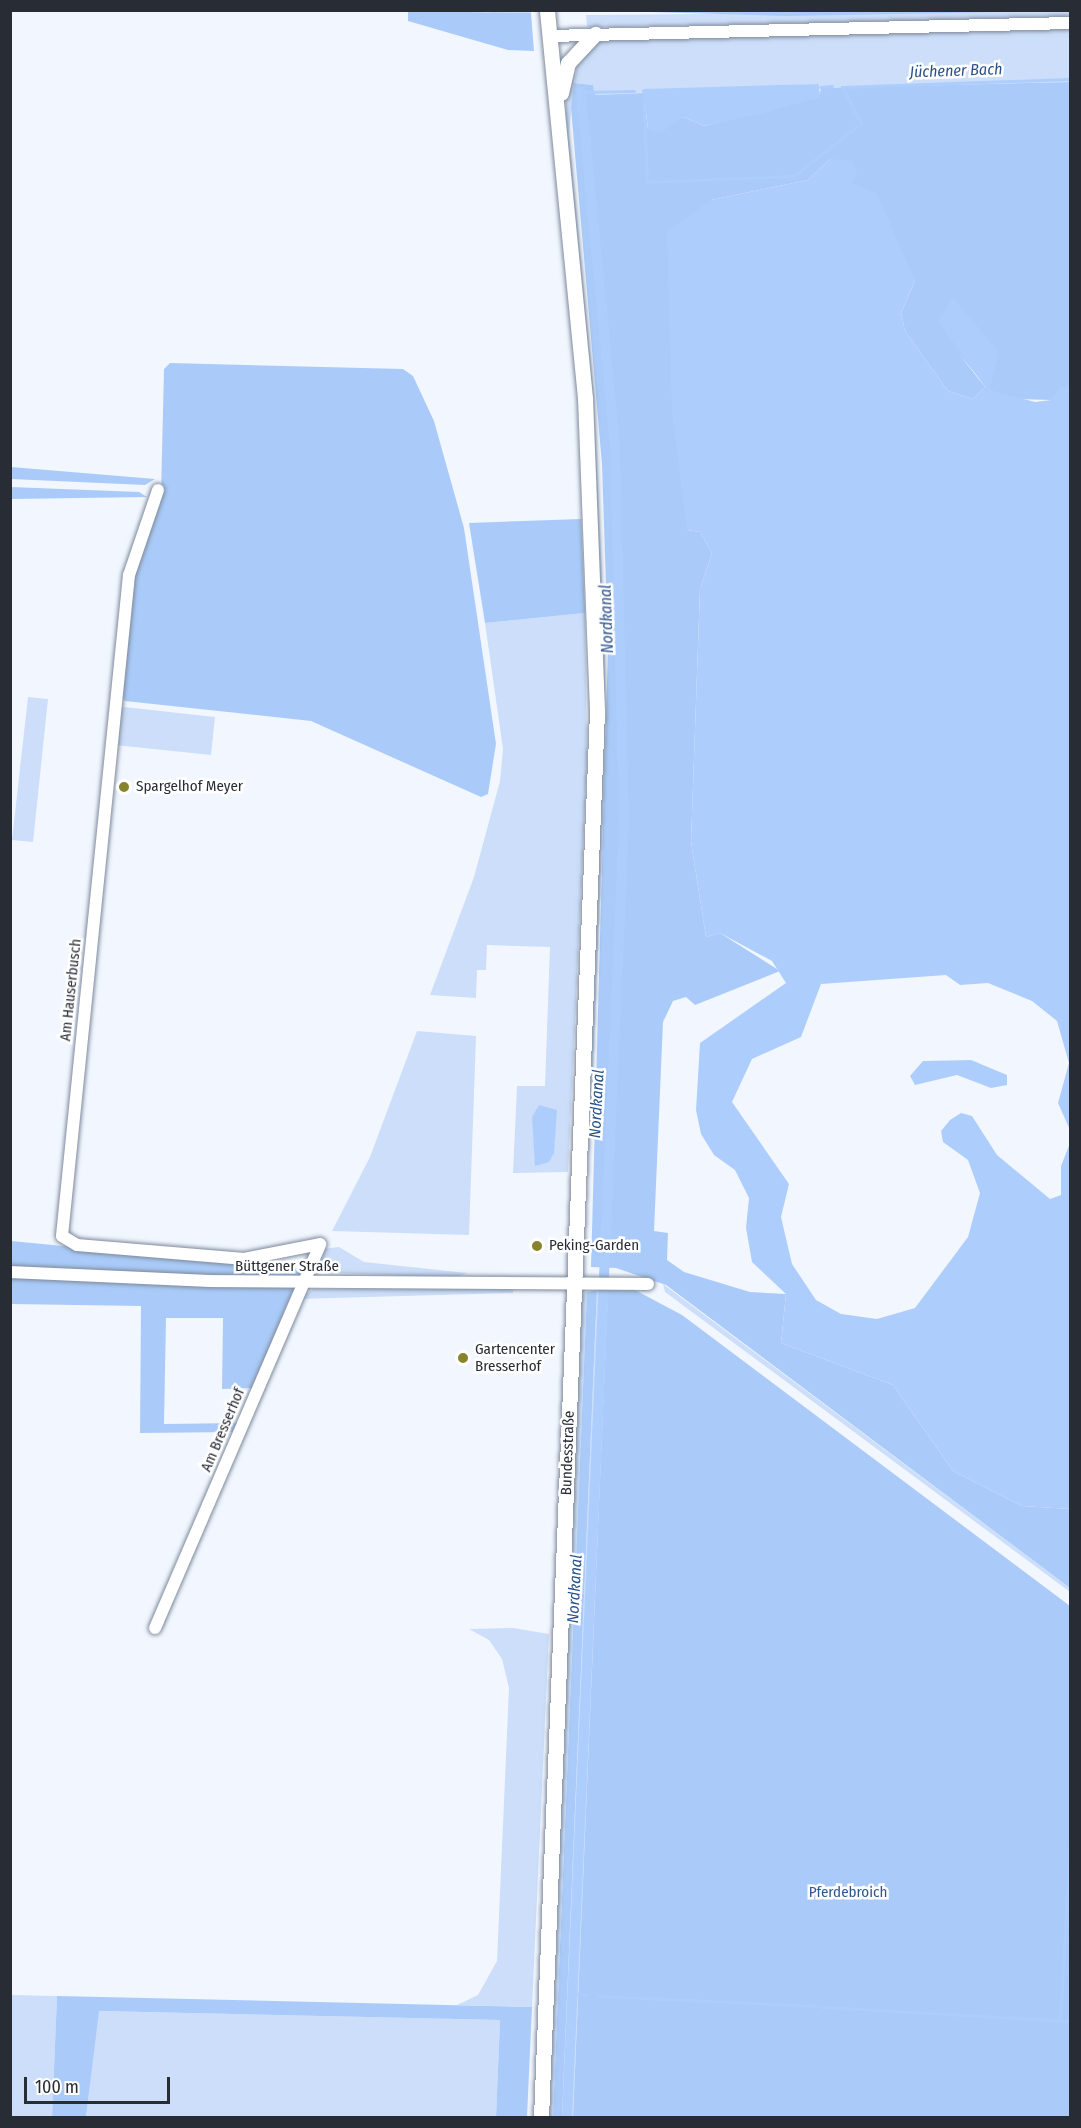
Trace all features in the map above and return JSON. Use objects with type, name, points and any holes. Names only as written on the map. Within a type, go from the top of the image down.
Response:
[{"type":"main road","points":[[547,12],[558,114]]},
{"type":"main road","points":[[558,114],[568,63],[595,34]]},
{"type":"main road","name":"Bundesstraße","points":[[541,2118],[594,855],[596,646],[586,420],[558,114]]},
{"type":"street","points":[[549,36],[1071,23]]},
{"type":"street","name":"Am Hauserbusch","points":[[159,490],[129,575],[62,1236],[77,1245],[244,1259],[320,1244]]},
{"type":"street","name":"Am Bresserhof","points":[[155,1628],[320,1244]]},
{"type":"street","name":"Büttgener Straße","points":[[10,1272],[302,1283],[577,1280],[648,1284]]},
{"type":"shaded area","points":[[482,11],[531,11],[531,13],[503,15]]},
{"type":"shaded area","points":[[1070,11],[1070,17],[625,27],[587,27],[586,15]]},
{"type":"shaded area","points":[[1070,29],[1070,82],[821,88],[819,84],[594,95],[593,85],[574,83],[579,56],[589,43],[616,39]]},
{"type":"shaded area","points":[[576,61],[569,135],[594,397],[605,646],[605,783],[588,1190],[602,645],[595,465],[566,135],[566,93]]},
{"type":"shaded area","points":[[819,84],[820,97],[763,113],[705,126],[683,117],[660,133],[648,129],[643,89]]},
{"type":"shaded area","points":[[830,159],[852,161],[857,172],[852,183],[877,194],[915,281],[901,313],[905,331],[948,391],[973,399],[985,387],[938,321],[953,298],[999,352],[989,390],[1035,402],[1051,400],[1061,386],[1070,389],[1070,1130],[1058,1103],[1069,1063],[1057,1021],[1032,1001],[988,983],[960,985],[946,975],[821,984],[801,1037],[752,1059],[732,1102],[789,1184],[781,1217],[792,1264],[816,1300],[841,1314],[877,1319],[915,1308],[968,1237],[980,1193],[968,1160],[943,1142],[941,1131],[950,1120],[961,1113],[972,1116],[997,1155],[1050,1199],[1061,1195],[1061,1166],[1070,1143],[1070,1509],[1022,1506],[953,1471],[893,1385],[781,1343],[786,1294],[752,1262],[746,1228],[749,1198],[735,1170],[714,1155],[701,1134],[696,1110],[700,1043],[786,983],[772,961],[720,933],[706,937],[691,842],[700,589],[712,553],[700,532],[687,530],[672,410],[667,232],[711,200],[808,180]]},
{"type":"shaded area","points":[[585,613],[587,761],[568,1172],[513,1173],[517,1086],[545,1086],[550,947],[487,945],[486,970],[477,970],[476,998],[430,995],[474,877],[500,781],[503,749],[485,623]]},
{"type":"shaded area","points":[[28,697],[48,699],[33,842],[12,840]]},
{"type":"shaded area","points":[[124,707],[215,717],[211,755],[115,745],[118,712]]},
{"type":"shaded area","points":[[417,1031],[476,1036],[469,1235],[332,1231],[370,1157]]},
{"type":"shaded area","points":[[971,1060],[1007,1075],[1007,1085],[991,1088],[957,1075],[915,1085],[910,1076],[923,1061]]},
{"type":"shaded area","points":[[539,1105],[557,1110],[554,1153],[549,1162],[535,1166],[532,1117]]},
{"type":"shaded area","points":[[339,1247],[364,1262],[467,1273],[456,1278],[315,1272],[322,1249]]},
{"type":"shaded area","points":[[663,1284],[1070,1588],[1070,1592],[665,1292]]},
{"type":"shaded area","points":[[513,1287],[513,1293],[299,1299],[313,1289]]},
{"type":"shaded area","points":[[597,1290],[608,1290],[573,2117],[562,2118]]},
{"type":"shaded area","points":[[587,1292],[553,2117],[545,2118],[581,1295]]},
{"type":"shaded area","points":[[513,1628],[549,1634],[532,2007],[457,2005],[478,1995],[497,1961],[509,1688],[502,1659],[489,1640],[469,1629]]},
{"type":"shaded area","points":[[11,1995],[57,1996],[52,2117],[11,2118]]},
{"type":"shaded area","points":[[98,2011],[500,2020],[496,2117],[86,2118]]},
{"type":"green space","points":[[578,10],[1059,10],[1059,11],[786,16]]},
{"type":"green space","points":[[408,11],[531,13],[534,51],[508,50],[408,21]]},
{"type":"green space","points":[[1070,82],[1070,389],[1051,400],[1012,399],[989,390],[959,354],[985,387],[973,399],[948,391],[905,331],[901,313],[915,281],[830,159],[808,180],[711,200],[687,530],[700,532],[712,553],[700,589],[691,842],[706,937],[720,933],[780,971],[695,1005],[686,997],[673,1001],[663,1022],[654,1231],[668,1233],[667,1260],[684,1272],[750,1292],[786,1294],[781,1343],[893,1385],[953,1471],[1022,1506],[1070,1509],[1070,1588],[666,1285],[616,1268],[591,1267],[608,646],[602,464],[571,108],[574,83],[593,85],[595,95],[643,93],[648,129],[683,117],[705,126],[819,97],[821,88]]},
{"type":"green space","points":[[170,363],[403,369],[413,376],[434,421],[464,528],[496,744],[488,794],[481,797],[311,721],[125,701],[120,695],[133,575],[161,494],[164,369]]},
{"type":"green space","points":[[11,467],[155,479],[145,485],[11,479]]},
{"type":"green space","points":[[11,487],[139,492],[147,497],[11,499]]},
{"type":"green space","points":[[581,519],[585,613],[485,623],[469,523]]},
{"type":"green space","points":[[11,1241],[302,1269],[253,1388],[222,1389],[223,1318],[166,1318],[164,1424],[238,1423],[234,1432],[140,1433],[141,1306],[11,1304]]},
{"type":"green space","points":[[597,1290],[562,2117],[553,2117],[587,1292]]},
{"type":"green space","name":"Pferdebroich","points":[[608,1290],[635,1290],[682,1315],[1070,1606],[1070,2117],[573,2117]]},
{"type":"green space","points":[[57,1996],[532,2007],[527,2117],[496,2117],[500,2020],[99,2011],[86,2117],[52,2117]]},
{"type":"waterway","points":[[492,10],[526,10]]},
{"type":"waterway","name":"Jüchener Bach","points":[[861,123],[842,87],[1070,79]]},
{"type":"waterway","name":"Jüchener Bach","points":[[820,87],[832,86]]},
{"type":"waterway","name":"Jüchener Bach","points":[[581,92],[634,91]]},
{"type":"waterway","points":[[643,91],[647,182],[794,176],[857,126]]},
{"type":"waterway","name":"Nordkanal","points":[[567,2118],[624,821],[615,446],[581,92]]},
{"type":"waterway","points":[[1060,2020],[1070,1840]]},
{"type":"waterway","points":[[572,1994],[587,1995]]},
{"type":"waterway","points":[[599,1996],[816,2006]]},
{"type":"waterway","points":[[821,2007],[1070,2021]]},
{"type":"place","name":"Spargelhof Meyer","points":[[124,787]]},
{"type":"place","name":"Peking-Garden","points":[[537,1246]]},
{"type":"place","name":"Gartencenter Bresserhof","points":[[463,1358]]}]
